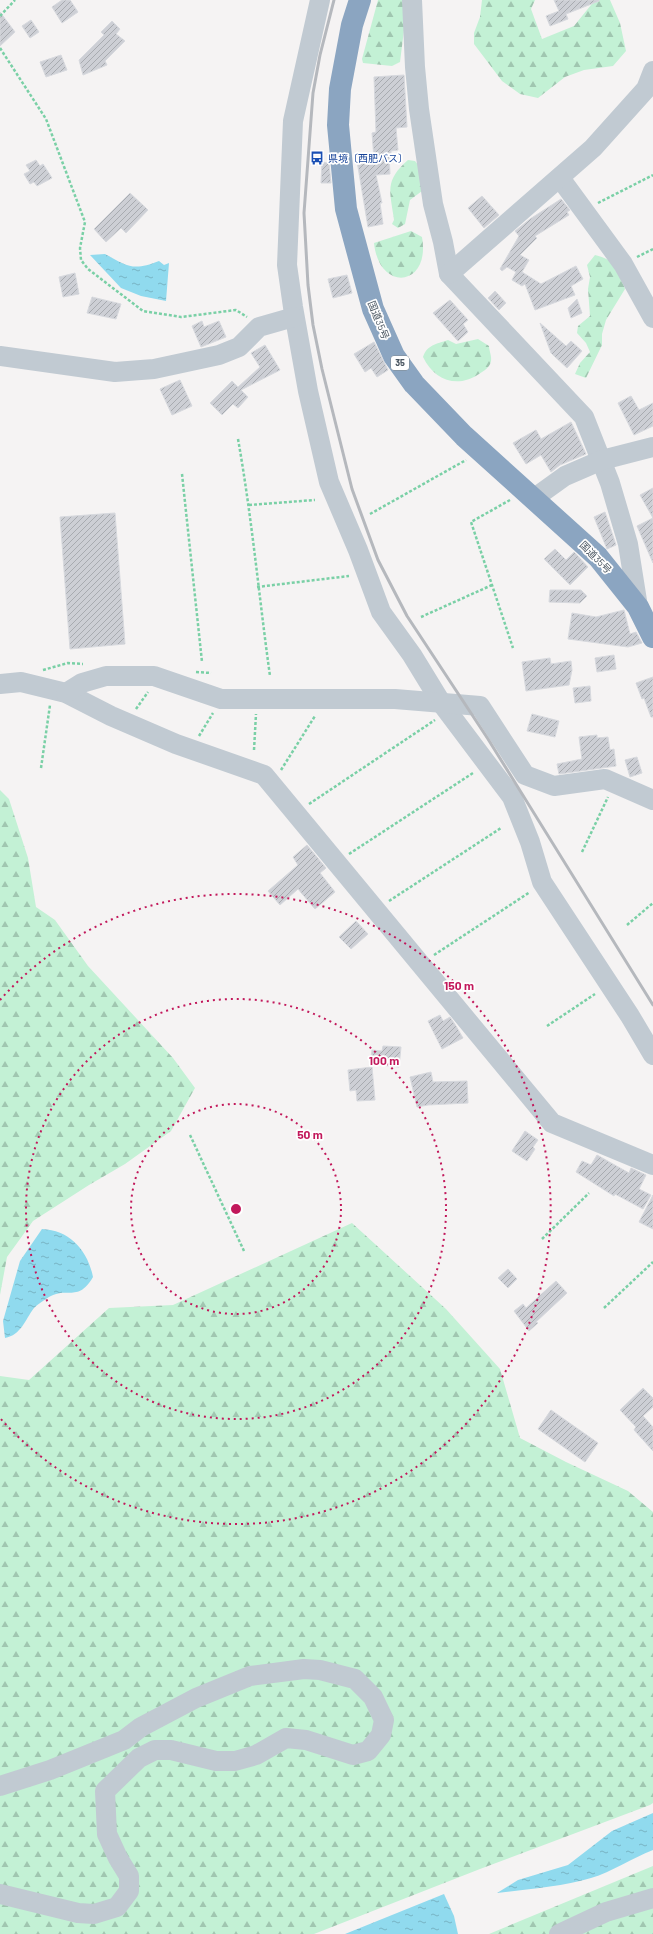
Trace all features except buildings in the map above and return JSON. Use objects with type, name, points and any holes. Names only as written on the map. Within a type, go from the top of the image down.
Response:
[{"type":"highway","name":"国道35号","points":[[360,0],[352,25],[340,89],[338,125],[346,209],[373,309],[394,356],[414,384],[464,436],[598,556],[638,607],[653,637]]},
{"type":"street","points":[[320,0],[293,121],[287,265],[294,317],[308,391],[329,482],[358,550],[381,612],[412,655],[439,712],[512,797],[530,842],[542,882],[630,1016],[653,1055]]},
{"type":"street","points":[[412,0],[415,67],[419,109],[433,204],[443,242],[449,274],[584,417],[602,460],[628,544],[638,607]]},
{"type":"street","points":[[449,274],[593,148],[646,89],[653,71]]},
{"type":"street","points":[[560,178],[623,264],[653,318]]},
{"type":"street","points":[[0,356],[115,372],[154,369],[218,355],[239,347],[259,327],[294,317]]},
{"type":"street","points":[[533,499],[565,476],[602,460],[653,447]]},
{"type":"street","points":[[59,696],[82,683],[106,676],[154,676],[222,700],[395,699],[439,712],[480,706],[525,775],[554,786],[605,779],[653,800]]},
{"type":"street","points":[[0,684],[21,682],[111,716],[176,744],[264,775],[552,1123],[653,1165]]},
{"type":"street","points":[[0,1786],[50,1770],[124,1740],[141,1727],[196,1698],[250,1676],[304,1669],[320,1670],[355,1679],[373,1697],[384,1720],[381,1735],[368,1751],[353,1755],[306,1740],[286,1738],[256,1755],[235,1761],[216,1761],[172,1750],[155,1750],[139,1758],[105,1791],[107,1834],[118,1858],[129,1876],[130,1891],[117,1907],[94,1914],[78,1913],[0,1894]]},
{"type":"street","points":[[559,1934],[606,1912],[653,1898]]},
{"type":"path","points":[[0,16],[15,0]]},
{"type":"path","points":[[0,48],[46,119],[85,222],[80,248],[81,260],[88,269],[143,311],[181,317],[236,310],[259,327]]},
{"type":"path","points":[[597,203],[653,175]]},
{"type":"path","points":[[634,258],[653,249]]},
{"type":"path","points":[[238,439],[249,504],[270,676]]},
{"type":"path","points":[[370,514],[466,460]]},
{"type":"path","points":[[182,474],[202,662]]},
{"type":"path","points":[[249,504],[315,500]]},
{"type":"path","points":[[510,500],[471,522],[513,648]]},
{"type":"path","points":[[258,587],[349,576]]},
{"type":"path","points":[[421,617],[492,585]]},
{"type":"path","points":[[135,712],[151,687]]},
{"type":"path","points":[[41,768],[59,696]]},
{"type":"path","points":[[254,750],[257,708]]},
{"type":"path","points":[[197,740],[214,710]]},
{"type":"path","points":[[303,808],[439,712]]},
{"type":"path","points":[[278,775],[315,715]]},
{"type":"path","points":[[346,856],[473,774]]},
{"type":"path","points":[[582,852],[609,795]]},
{"type":"path","points":[[385,904],[502,828]]},
{"type":"path","points":[[428,958],[534,889]]},
{"type":"path","points":[[627,925],[653,903]]},
{"type":"path","points":[[547,1026],[596,993]]},
{"type":"path","points":[[190,1135],[244,1251]]},
{"type":"path","points":[[542,1239],[589,1193]]},
{"type":"path","points":[[604,1308],[653,1262]]},
{"type":"green space","points":[[378,0],[405,0],[406,14],[400,62],[392,66],[363,63],[362,59]]},
{"type":"green space","points":[[482,0],[535,0],[531,9],[542,39],[574,26],[595,0],[610,0],[620,23],[626,51],[613,66],[584,70],[565,77],[538,98],[520,94],[502,81],[474,44],[474,33],[480,17]]},
{"type":"green space","points":[[408,160],[415,161],[423,171],[422,191],[410,200],[405,224],[398,228],[392,224],[394,220],[390,187],[395,174]]},
{"type":"green space","points":[[411,231],[422,237],[423,254],[419,266],[412,274],[403,278],[394,276],[385,270],[378,259],[374,243]]},
{"type":"green space","points":[[595,255],[602,257],[616,266],[625,289],[606,320],[602,334],[602,345],[586,378],[575,374],[580,363],[590,352],[586,343],[577,333],[578,326],[590,316],[588,289],[590,277],[587,265]]},
{"type":"green space","points":[[478,339],[489,346],[491,361],[486,369],[471,379],[463,381],[447,380],[433,371],[423,357],[430,347],[448,340],[456,344]]},
{"type":"green space","points":[[0,790],[9,799],[28,858],[36,907],[55,920],[88,966],[173,1058],[195,1088],[171,1131],[125,1164],[33,1221],[7,1257],[0,1295]]},
{"type":"green space","points":[[352,1223],[446,1309],[500,1369],[520,1438],[566,1462],[628,1491],[653,1512],[653,1803],[314,1934],[0,1934],[0,1376],[29,1380],[109,1308],[173,1305]]},
{"type":"green space","points":[[653,1866],[653,1934],[489,1934]]},
{"type":"water","points":[[105,254],[126,265],[137,267],[159,261],[164,265],[169,263],[166,301],[141,296],[121,288],[90,255]]},
{"type":"water","points":[[42,1229],[61,1233],[76,1244],[87,1259],[93,1277],[88,1285],[82,1290],[72,1293],[55,1294],[43,1301],[34,1308],[15,1334],[5,1338],[3,1321],[20,1261]]},
{"type":"water","points":[[653,1813],[653,1850],[591,1878],[556,1886],[497,1893],[518,1880],[568,1865],[612,1831]]},
{"type":"water","points":[[444,1894],[454,1916],[458,1934],[345,1934]]},
{"type":"railway","points":[[334,0],[320,55],[313,93],[304,213],[308,285],[313,325],[322,369],[352,489],[378,560],[407,616],[488,739],[653,1005]]},
{"type":"place","name":"県境〔西肥バス〕","points":[[317,158]]}]
